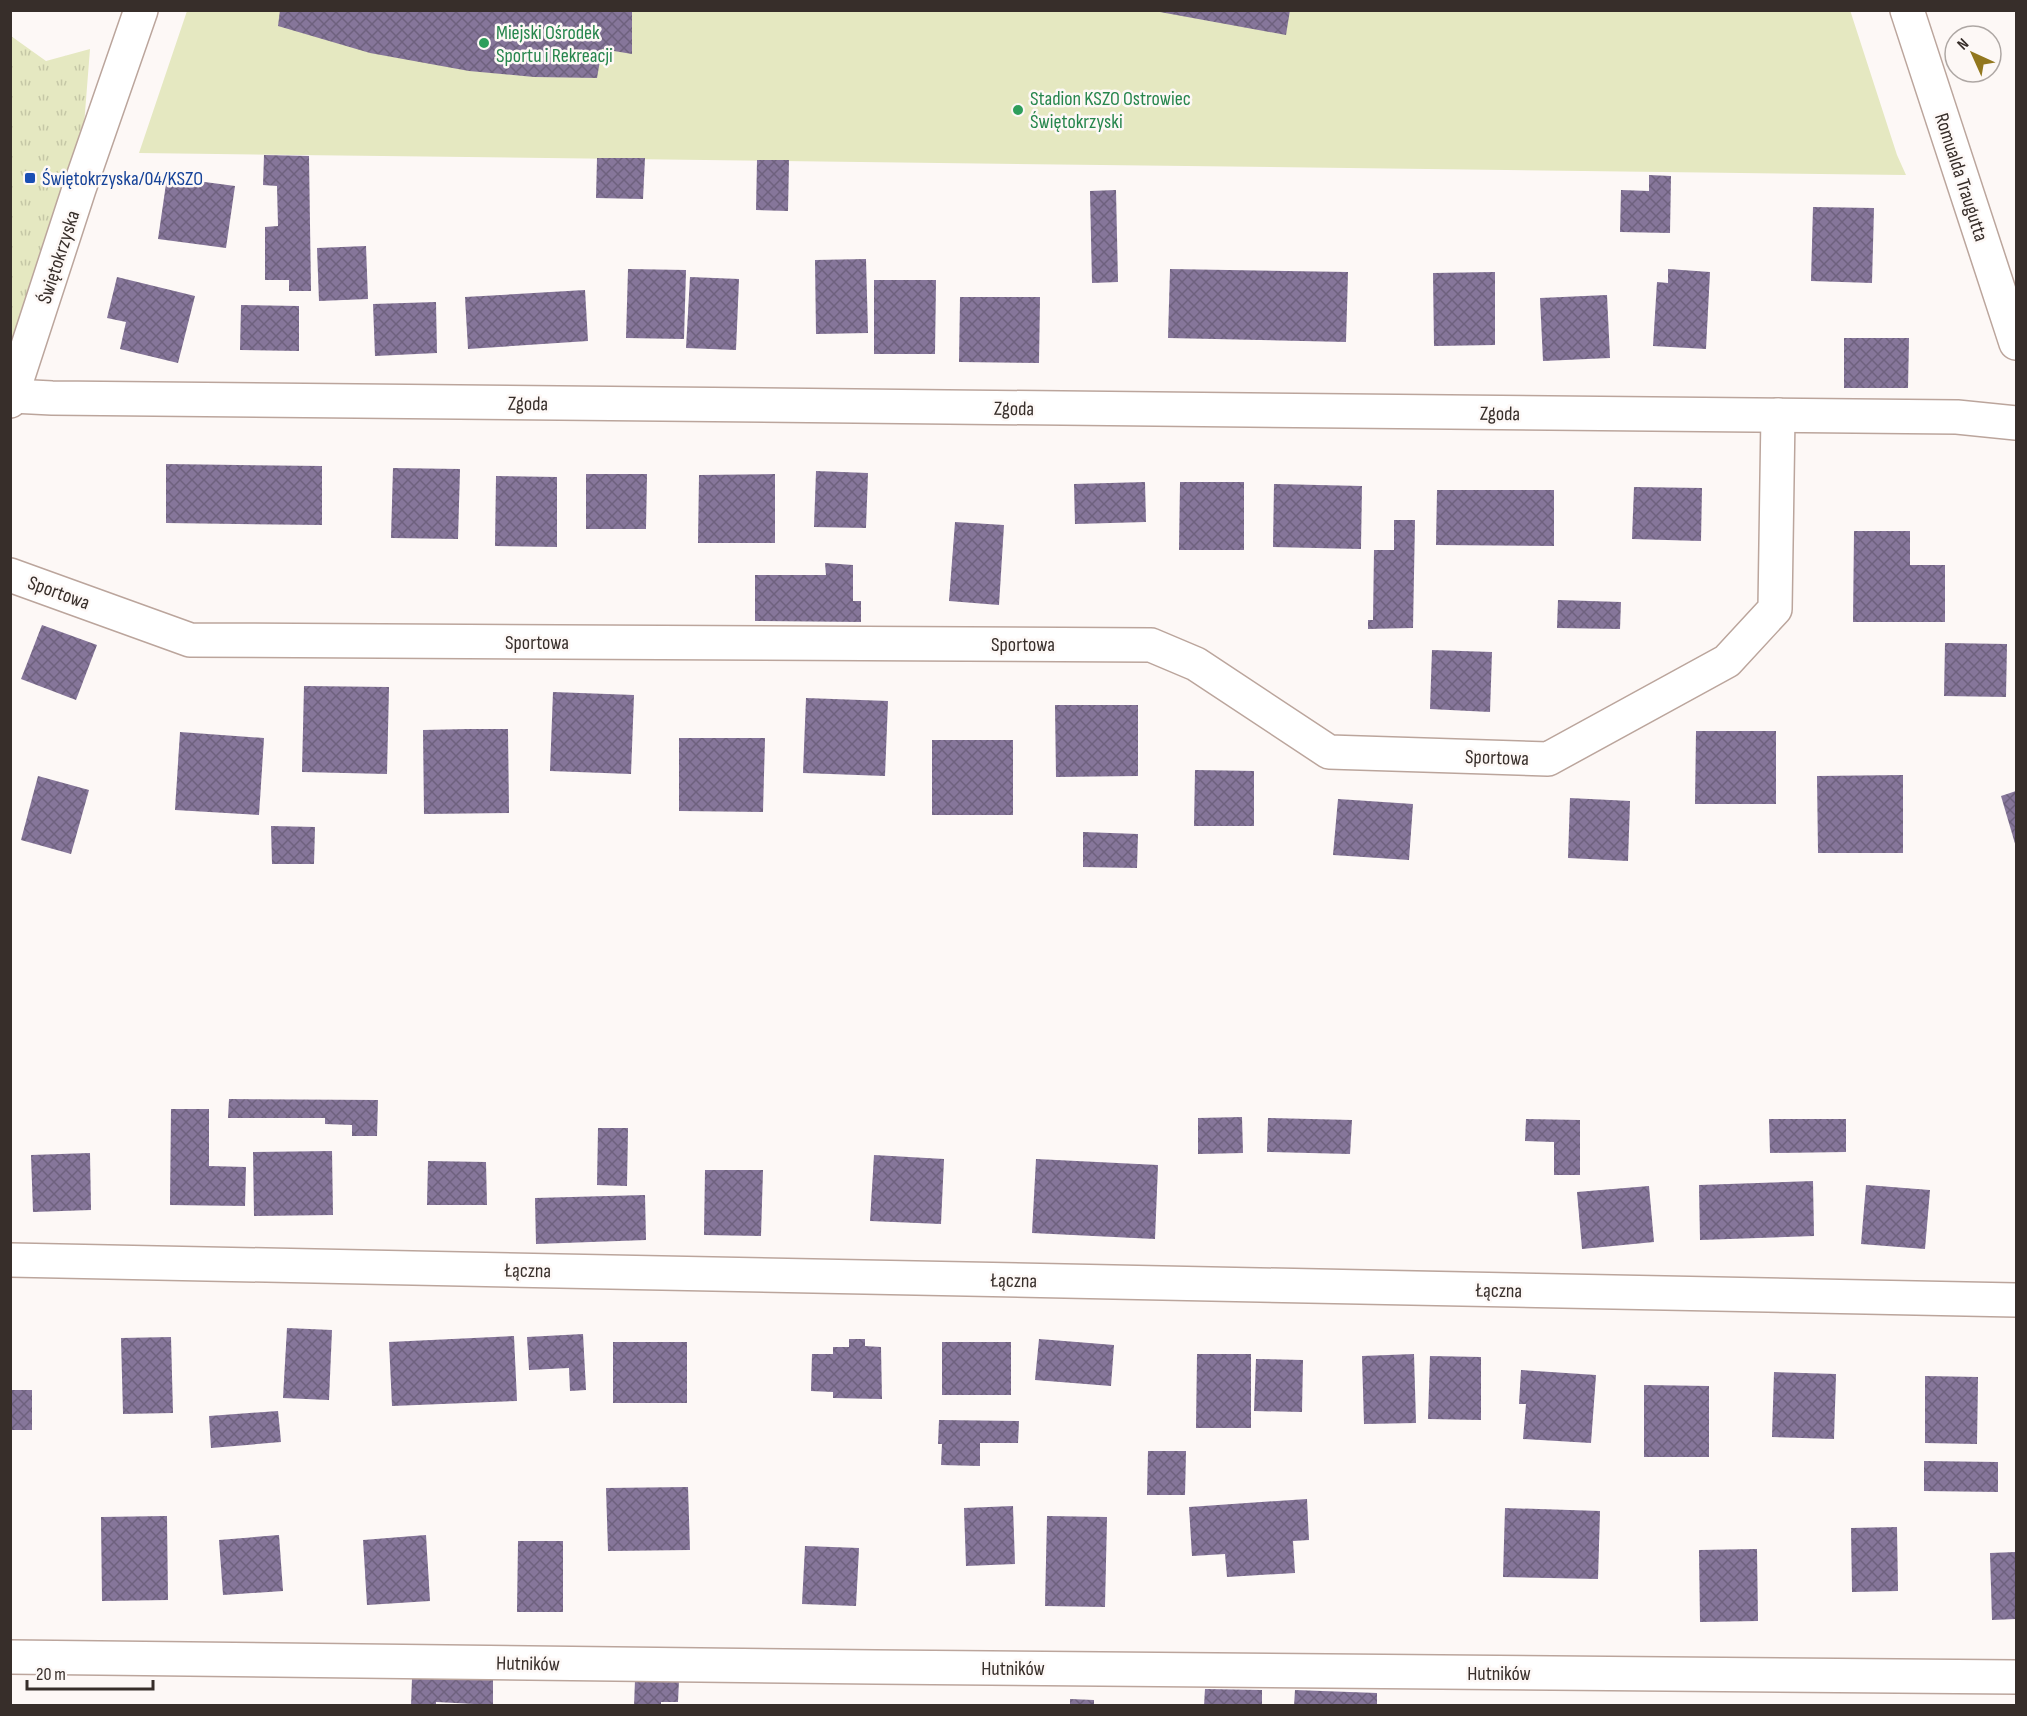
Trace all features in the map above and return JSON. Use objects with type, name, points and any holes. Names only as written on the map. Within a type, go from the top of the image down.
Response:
[{"type":"street","name":"Świętokrzyska","points":[[11,398],[79,189],[141,10]]},
{"type":"street","name":"Romualda Traugutta","points":[[1907,10],[2016,343]]},
{"type":"street","name":"Zgoda","points":[[11,398],[1957,417],[2016,423]]},
{"type":"street","name":"Sportowa","points":[[10,575],[190,640],[1151,645],[1196,664],[1329,752],[1548,759],[1728,661],[1775,609],[1778,416]]},
{"type":"street","name":"Łączna","points":[[10,1260],[2016,1300]]},
{"type":"street","name":"Hutników","points":[[10,1657],[2016,1677]]},
{"type":"green space","name":"Stadion KSZO Ostrowiec Świętokrzyski","points":[[1850,10],[1897,155],[1906,175],[139,153],[187,11]]},
{"type":"green space","points":[[11,36],[46,61],[90,49],[79,189],[11,395]]},
{"type":"building","name":"Miejski Ośrodek Sportu i Rekreacji","points":[[280,10],[632,10],[632,54],[602,49],[597,78],[534,77],[469,71],[370,53],[278,26]]},
{"type":"building","points":[[1149,10],[1290,10],[1286,35]]},
{"type":"building","points":[[264,155],[309,156],[311,291],[289,291],[289,280],[265,280],[265,227],[278,226],[277,186],[263,185]]},
{"type":"building","points":[[597,158],[645,158],[643,199],[596,198]]},
{"type":"building","points":[[757,160],[789,160],[788,211],[756,210]]},
{"type":"building","points":[[1649,175],[1671,176],[1670,233],[1620,232],[1621,190],[1649,191]]},
{"type":"building","points":[[167,177],[235,186],[226,248],[158,239]]},
{"type":"building","points":[[1116,190],[1118,282],[1092,283],[1090,191]]},
{"type":"building","points":[[1813,207],[1874,208],[1872,283],[1811,281]]},
{"type":"building","points":[[366,246],[368,299],[319,301],[317,248]]},
{"type":"building","points":[[866,259],[868,333],[816,334],[815,260]]},
{"type":"building","points":[[628,269],[686,270],[684,339],[626,338]]},
{"type":"building","points":[[1170,269],[1348,272],[1346,342],[1168,338]]},
{"type":"building","points":[[1668,269],[1710,272],[1706,349],[1653,346],[1657,282],[1668,283]]},
{"type":"building","points":[[1495,272],[1495,345],[1434,346],[1433,273]]},
{"type":"building","points":[[117,277],[195,296],[178,363],[120,349],[126,322],[107,318]]},
{"type":"building","points":[[690,277],[739,279],[736,350],[686,348]]},
{"type":"building","points":[[874,280],[936,280],[935,354],[874,354]]},
{"type":"building","points":[[585,290],[588,341],[468,349],[465,297]]},
{"type":"building","points":[[1607,295],[1610,358],[1543,361],[1540,298]]},
{"type":"building","points":[[960,297],[1040,297],[1039,363],[959,362]]},
{"type":"building","points":[[436,302],[437,353],[375,356],[373,304]]},
{"type":"building","points":[[241,305],[299,306],[299,351],[240,350]]},
{"type":"building","points":[[1844,338],[1909,338],[1908,388],[1844,388]]},
{"type":"building","points":[[166,464],[322,466],[322,525],[166,523]]},
{"type":"building","points":[[393,468],[460,469],[458,539],[391,538]]},
{"type":"building","points":[[816,471],[868,473],[866,528],[814,527]]},
{"type":"building","points":[[586,474],[647,474],[646,529],[586,529]]},
{"type":"building","points":[[775,474],[775,543],[698,543],[699,475]]},
{"type":"building","points":[[496,476],[557,477],[557,547],[495,546]]},
{"type":"building","points":[[1145,482],[1146,522],[1075,524],[1074,484]]},
{"type":"building","points":[[1180,482],[1244,482],[1244,550],[1179,550]]},
{"type":"building","points":[[1274,484],[1362,486],[1361,549],[1273,547]]},
{"type":"building","points":[[1634,487],[1702,488],[1701,541],[1632,539]]},
{"type":"building","points":[[1437,490],[1554,490],[1554,546],[1436,545]]},
{"type":"building","points":[[1394,520],[1415,520],[1413,628],[1368,629],[1368,620],[1373,620],[1374,550],[1394,550]]},
{"type":"building","points":[[955,522],[1004,525],[999,605],[949,601]]},
{"type":"building","points":[[1854,531],[1910,531],[1910,565],[1945,565],[1945,622],[1853,622]]},
{"type":"building","points":[[825,563],[853,565],[853,601],[861,601],[861,622],[755,621],[755,575],[826,575]]},
{"type":"building","points":[[1558,600],[1621,602],[1620,629],[1557,628]]},
{"type":"building","points":[[42,625],[97,645],[76,700],[21,679]]},
{"type":"building","points":[[1945,643],[2007,644],[2006,697],[1944,696]]},
{"type":"building","points":[[1432,650],[1492,652],[1490,712],[1430,709]]},
{"type":"building","points":[[304,686],[389,687],[387,774],[302,772]]},
{"type":"building","points":[[553,692],[634,695],[631,774],[550,771]]},
{"type":"building","points":[[806,698],[888,701],[885,776],[803,773]]},
{"type":"building","points":[[1055,705],[1138,705],[1138,776],[1056,777]]},
{"type":"building","points":[[508,729],[509,813],[424,814],[423,730]]},
{"type":"building","points":[[1696,731],[1776,731],[1776,804],[1695,804]]},
{"type":"building","points":[[180,732],[264,738],[259,815],[175,810]]},
{"type":"building","points":[[679,738],[765,738],[763,812],[679,811]]},
{"type":"building","points":[[932,740],[1013,740],[1013,815],[932,815]]},
{"type":"building","points":[[1195,770],[1254,771],[1254,826],[1194,826]]},
{"type":"building","points":[[1903,775],[1903,853],[1818,853],[1817,776]]},
{"type":"building","points":[[38,776],[89,790],[71,854],[21,840]]},
{"type":"building","points":[[2016,791],[2016,847],[2001,796]]},
{"type":"building","points":[[1570,798],[1630,801],[1628,861],[1568,858]]},
{"type":"building","points":[[1338,799],[1413,804],[1409,860],[1333,855]]},
{"type":"building","points":[[271,826],[315,827],[314,864],[272,864]]},
{"type":"building","points":[[1083,832],[1138,834],[1137,868],[1083,867]]},
{"type":"building","points":[[229,1099],[378,1100],[377,1136],[352,1136],[352,1125],[325,1124],[325,1118],[228,1118]]},
{"type":"building","points":[[171,1109],[209,1109],[209,1166],[246,1167],[245,1206],[170,1205]]},
{"type":"building","points":[[1242,1117],[1243,1153],[1198,1154],[1198,1118]]},
{"type":"building","points":[[1268,1118],[1352,1120],[1350,1154],[1267,1152]]},
{"type":"building","points":[[1526,1119],[1580,1120],[1580,1175],[1554,1175],[1554,1142],[1525,1141]]},
{"type":"building","points":[[1769,1119],[1846,1119],[1846,1152],[1770,1153]]},
{"type":"building","points":[[598,1128],[628,1128],[627,1186],[597,1185]]},
{"type":"building","points":[[332,1151],[333,1215],[254,1216],[253,1152]]},
{"type":"building","points":[[90,1153],[91,1210],[33,1212],[31,1155]]},
{"type":"building","points":[[874,1155],[944,1159],[941,1224],[870,1221]]},
{"type":"building","points":[[1036,1159],[1158,1165],[1155,1239],[1032,1233]]},
{"type":"building","points":[[428,1161],[486,1162],[487,1205],[427,1205]]},
{"type":"building","points":[[705,1170],[763,1170],[761,1236],[704,1235]]},
{"type":"building","points":[[1813,1181],[1814,1236],[1700,1240],[1699,1185]]},
{"type":"building","points":[[1866,1185],[1930,1190],[1925,1249],[1861,1244]]},
{"type":"building","points":[[1649,1186],[1654,1242],[1582,1249],[1577,1192]]},
{"type":"building","points":[[645,1195],[646,1240],[536,1244],[535,1198]]},
{"type":"building","points":[[287,1328],[332,1330],[329,1400],[283,1398]]},
{"type":"building","points":[[583,1334],[586,1390],[570,1391],[569,1368],[529,1370],[527,1337]]},
{"type":"building","points":[[514,1336],[517,1401],[392,1406],[389,1342]]},
{"type":"building","points":[[171,1337],[173,1413],[123,1414],[121,1338]]},
{"type":"building","points":[[849,1339],[865,1339],[865,1346],[881,1347],[882,1399],[833,1398],[833,1392],[811,1391],[812,1354],[833,1354],[833,1347],[849,1347]]},
{"type":"building","points":[[1039,1339],[1114,1345],[1111,1386],[1035,1380]]},
{"type":"building","points":[[613,1342],[687,1342],[687,1403],[613,1403]]},
{"type":"building","points":[[942,1342],[1011,1342],[1011,1395],[942,1395]]},
{"type":"building","points":[[1197,1354],[1251,1354],[1251,1428],[1196,1428]]},
{"type":"building","points":[[1414,1354],[1416,1423],[1364,1424],[1362,1356]]},
{"type":"building","points":[[1430,1356],[1481,1357],[1481,1420],[1428,1419]]},
{"type":"building","points":[[1256,1359],[1303,1360],[1302,1412],[1254,1411]]},
{"type":"building","points":[[1521,1370],[1596,1375],[1591,1443],[1523,1439],[1526,1404],[1519,1404]]},
{"type":"building","points":[[1774,1372],[1836,1374],[1834,1439],[1772,1437]]},
{"type":"building","points":[[1925,1376],[1978,1377],[1977,1444],[1925,1443]]},
{"type":"building","points":[[1644,1385],[1709,1386],[1709,1457],[1644,1457]]},
{"type":"building","points":[[10,1390],[32,1390],[32,1430],[10,1430]]},
{"type":"building","points":[[278,1411],[281,1442],[211,1448],[209,1416]]},
{"type":"building","points":[[939,1420],[1019,1421],[1018,1443],[980,1443],[980,1466],[941,1465],[942,1444],[938,1444]]},
{"type":"building","points":[[1148,1451],[1186,1451],[1185,1495],[1147,1495]]},
{"type":"building","points":[[1924,1461],[1998,1462],[1998,1492],[1924,1491]]},
{"type":"building","points":[[688,1487],[690,1550],[608,1551],[606,1488]]},
{"type":"building","points":[[1307,1499],[1309,1540],[1293,1541],[1295,1573],[1227,1577],[1225,1554],[1192,1556],[1189,1507]]},
{"type":"building","points":[[1013,1506],[1015,1564],[966,1566],[964,1508]]},
{"type":"building","points":[[1505,1508],[1600,1511],[1598,1579],[1503,1577]]},
{"type":"building","points":[[167,1516],[168,1600],[102,1601],[101,1517]]},
{"type":"building","points":[[1047,1516],[1107,1517],[1105,1607],[1045,1606]]},
{"type":"building","points":[[1897,1527],[1898,1591],[1852,1592],[1851,1528]]},
{"type":"building","points":[[279,1535],[283,1591],[223,1595],[219,1540]]},
{"type":"building","points":[[426,1535],[430,1601],[367,1605],[363,1540]]},
{"type":"building","points":[[518,1541],[563,1541],[563,1612],[517,1612]]},
{"type":"building","points":[[805,1546],[859,1548],[856,1606],[802,1604]]},
{"type":"building","points":[[1757,1549],[1758,1621],[1700,1622],[1699,1550]]},
{"type":"building","points":[[2016,1552],[2016,1619],[1992,1620],[1990,1553]]},
{"type":"building","points":[[412,1678],[493,1679],[493,1705],[436,1702],[436,1706],[411,1706]]},
{"type":"building","points":[[635,1680],[679,1680],[678,1702],[661,1702],[661,1706],[634,1706]]},
{"type":"building","points":[[1205,1689],[1262,1690],[1262,1706],[1204,1706]]},
{"type":"building","points":[[1295,1690],[1377,1693],[1377,1706],[1294,1706]]},
{"type":"building","points":[[1070,1699],[1094,1700],[1094,1706],[1070,1706]]},
{"type":"place","name":"Miejski Ośrodek Sportu i Rekreacji","points":[[484,43]]},
{"type":"place","name":"Stadion KSZO Ostrowiec Świętokrzyski","points":[[1018,110]]},
{"type":"place","name":"Świętokrzyska/04/KSZO","points":[[30,178]]}]
